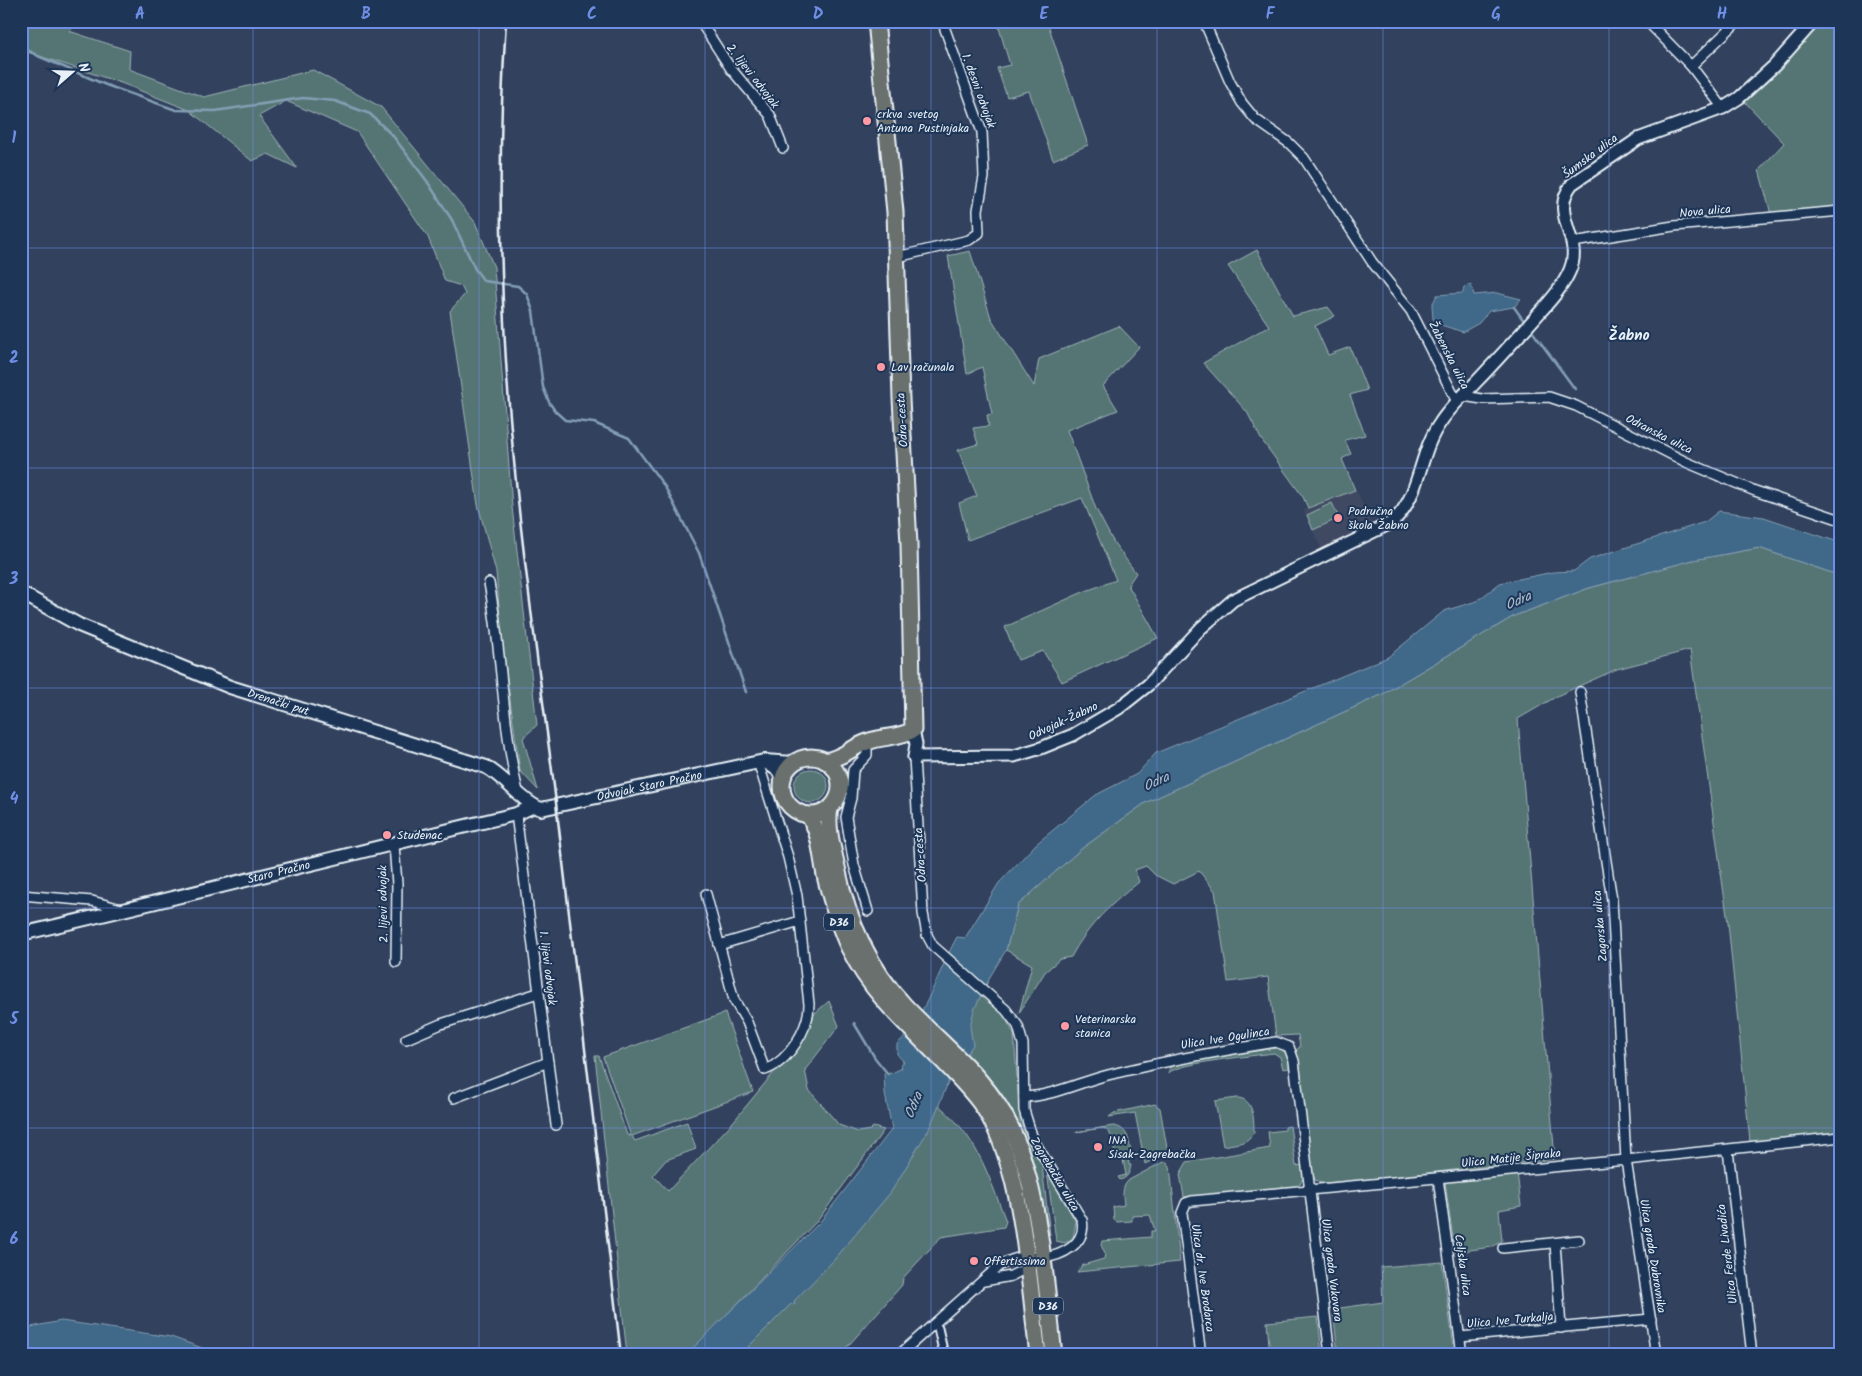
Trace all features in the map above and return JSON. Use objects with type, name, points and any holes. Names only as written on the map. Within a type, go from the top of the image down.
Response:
[{"type":"main road","name":"Odra-cesta","points":[[876,21],[895,212],[901,399],[909,544],[913,730]]},
{"type":"main road","name":"Drenački put","points":[[21,593],[79,624],[230,687],[486,767],[504,778],[534,806]]},
{"type":"main road","name":"D36","points":[[793,763],[811,757],[824,761],[854,750],[867,742],[903,735],[913,730]]},
{"type":"main road","name":"D36","points":[[854,750],[843,767],[837,799],[830,808],[829,825],[849,911],[871,962],[900,1010],[974,1084],[1004,1151],[1017,1198],[1038,1355]]},
{"type":"main road","points":[[761,761],[778,770],[782,781],[783,794],[790,806],[808,815],[820,814],[830,808]]},
{"type":"main road","name":"Odvojak Staro Pračno","points":[[534,806],[543,809],[761,761],[793,763]]},
{"type":"main road","points":[[824,761],[833,768],[840,783]]},
{"type":"main road","points":[[782,781],[793,763]]},
{"type":"main road","name":"Staro Pračno","points":[[21,934],[121,909],[180,898],[394,845],[516,814],[534,806]]},
{"type":"main road","name":"D36","points":[[808,815],[815,829],[836,913],[849,948],[881,999],[900,1010]]},
{"type":"main road","name":"Zagrebačka ulica","points":[[974,1084],[1001,1109],[1019,1146],[1029,1182],[1042,1258],[1054,1355]]},
{"type":"street","name":"2. lijevi odvojak","points":[[700,21],[727,62],[770,115],[783,148]]},
{"type":"street","name":"1. desni odvojak","points":[[897,257],[969,240],[978,233],[978,210],[984,177],[982,132],[942,21]]},
{"type":"street","name":"Žabenska ulica","points":[[1173,660],[1206,623],[1233,600],[1379,530],[1400,516],[1408,506],[1429,442],[1439,424],[1460,399],[1411,311],[1372,262],[1304,158],[1289,143],[1255,119],[1242,103],[1230,82],[1204,21]]},
{"type":"street","points":[[1647,21],[1691,66],[1723,108]]},
{"type":"street","points":[[1691,66],[1738,21]]},
{"type":"street","name":"Šumska ulica","points":[[1460,399],[1547,305],[1565,280],[1573,257],[1573,242],[1562,211],[1565,195],[1572,184],[1638,139],[1723,108],[1739,98],[1765,74],[1814,21]]},
{"type":"street","name":"Nova ulica","points":[[1573,242],[1674,226],[1841,211]]},
{"type":"street","name":"Odranska ulica","points":[[1460,399],[1549,397],[1576,406],[1686,462],[1755,492],[1841,520]]},
{"type":"street","points":[[490,583],[510,752],[518,792]]},
{"type":"street","name":"Odvojak-Žabno","points":[[914,757],[999,757],[1020,755],[1041,748],[1073,734],[1119,708],[1148,685],[1173,660]]},
{"type":"street","name":"Zagorska ulica","points":[[1580,692],[1612,900],[1626,1160]]},
{"type":"street","name":"Odra-cesta","points":[[913,730],[916,744],[914,757],[923,913],[927,935],[936,950]]},
{"type":"street","points":[[867,742],[867,755],[852,770],[851,798],[846,817],[854,866],[868,911]]},
{"type":"street","points":[[706,894],[734,1000],[747,1022],[765,1070],[780,1061],[804,1031],[809,1018],[800,921],[788,857],[761,761]]},
{"type":"street","name":"1. lijevi odvojak","points":[[516,814],[556,1126]]},
{"type":"street","name":"2. lijevi odvojak","points":[[394,845],[397,884],[396,962]]},
{"type":"street","points":[[21,895],[92,901],[121,909]]},
{"type":"street","points":[[719,946],[800,921]]},
{"type":"street","name":"Zagrebačka ulica","points":[[899,1355],[1000,1265],[1026,1263],[1062,1252],[1078,1243],[1083,1232],[1083,1225],[1077,1212],[1033,1139],[1025,1118],[1021,1034],[1013,1018],[936,950]]},
{"type":"street","points":[[406,1039],[440,1024],[538,993]]},
{"type":"street","name":"Ulica Ive Ogulinca","points":[[1024,1097],[1044,1095],[1102,1076],[1178,1058],[1276,1042],[1284,1044],[1289,1046],[1292,1052],[1310,1189]]},
{"type":"street","points":[[454,1098],[548,1062]]},
{"type":"street","name":"Ulica Matije Šipraka","points":[[1185,1205],[1198,1200],[1626,1160],[1841,1137]]},
{"type":"street","name":"Ulica Ferde Livadića","points":[[1728,1150],[1752,1355]]},
{"type":"street","name":"Ulica grada Dubrovnika","points":[[1626,1160],[1656,1355]]},
{"type":"street","name":"Celjska ulica","points":[[1438,1178],[1462,1355]]},
{"type":"street","name":"Ulica grada Vukovara","points":[[1310,1189],[1330,1355]]},
{"type":"street","name":"Ulica dr. Ive Brodarca","points":[[1185,1205],[1182,1213],[1201,1355]]},
{"type":"street","points":[[1503,1248],[1579,1240]]},
{"type":"street","name":"Ulica Ive Turkalja","points":[[1555,1243],[1561,1328]]},
{"type":"street","name":"Zagrebačka ulica","points":[[984,1281],[1012,1276],[1026,1263]]},
{"type":"street","name":"Ulica Ive Turkalja","points":[[1460,1337],[1651,1319]]},
{"type":"street","points":[[938,1328],[944,1355]]},
{"type":"shaded area","name":"Područna škola Žabno","points":[[1356,490],[1373,526],[1322,550],[1303,510]]},
{"type":"green space","points":[[21,21],[82,21],[69,31],[130,51],[129,69],[204,97],[313,70],[381,107],[475,222],[494,267],[512,507],[537,725],[523,738],[538,790],[520,771],[502,642],[496,572],[478,505],[450,311],[465,294],[461,286],[445,281],[428,237],[357,132],[286,101],[259,116],[297,168],[268,154],[252,161],[189,110],[121,83],[21,50]]},
{"type":"green space","points":[[997,21],[1047,21],[1088,145],[1053,160],[1029,91],[1007,97],[997,68],[1010,65]]},
{"type":"green space","points":[[1820,21],[1841,21],[1841,207],[1771,214],[1759,170],[1784,143],[1744,101]]},
{"type":"green space","points":[[1257,250],[1293,316],[1328,307],[1335,316],[1315,326],[1328,355],[1350,347],[1367,390],[1350,395],[1365,435],[1345,440],[1351,454],[1342,459],[1355,490],[1308,508],[1303,497],[1261,439],[1247,412],[1203,363],[1269,326],[1228,266]]},
{"type":"green space","points":[[970,251],[991,318],[1034,386],[1039,359],[1119,326],[1139,347],[1103,386],[1118,410],[1067,430],[1096,509],[1114,543],[1136,573],[1128,585],[1158,638],[1062,682],[1043,651],[1018,660],[1005,627],[1083,592],[1116,580],[1082,498],[968,540],[959,503],[977,496],[958,450],[978,444],[973,428],[989,426],[987,415],[992,414],[982,367],[967,374],[948,256]]},
{"type":"green space","points":[[1332,503],[1339,518],[1313,530],[1307,515]]},
{"type":"green space","points":[[1759,548],[1841,576],[1841,1134],[1807,1139],[1750,1142],[1728,923],[1690,650],[1617,669],[1559,695],[1518,719],[1555,1159],[1353,1181],[1325,1183],[1315,1180],[1311,1167],[1296,1050],[1300,1047],[1298,1035],[1276,1036],[1268,977],[1228,982],[1215,891],[1199,871],[1173,884],[1155,875],[1146,866],[1135,870],[1139,882],[1101,916],[1085,935],[1071,957],[1060,959],[1045,972],[1019,1013],[1032,965],[1006,950],[1018,905],[1081,849],[1145,803],[1381,695],[1514,616],[1589,588],[1693,560]]},
{"type":"green space","points":[[811,769],[823,774],[828,786],[823,798],[811,803],[799,798],[794,786],[799,774]]},
{"type":"green space","points":[[974,989],[1002,1012],[1014,1034],[1020,1120],[1030,1146],[1042,1165],[1050,1235],[1045,1226],[1028,1154],[1019,1130],[1002,1103],[951,1041]]},
{"type":"green space","points":[[829,1001],[839,1026],[805,1070],[809,1090],[839,1125],[858,1132],[870,1130],[873,1127],[884,1130],[818,1220],[688,1355],[627,1355],[595,1056],[599,1056],[627,1135],[631,1136],[603,1057],[725,1013],[753,1092],[632,1136],[635,1141],[687,1122],[696,1149],[666,1160],[653,1175],[668,1191],[733,1122],[808,1031],[815,1013]]},
{"type":"green space","points":[[1274,1048],[1284,1051],[1290,1068],[1283,1069],[1280,1057],[1274,1053],[1202,1063],[1176,1069],[1168,1073],[1170,1067],[1185,1062]]},
{"type":"green space","points":[[1243,1099],[1250,1106],[1253,1116],[1254,1133],[1245,1142],[1223,1146],[1215,1101]]},
{"type":"green space","points":[[933,1101],[960,1127],[979,1155],[1006,1221],[1004,1227],[941,1237],[903,1278],[902,1285],[840,1355],[730,1355]]},
{"type":"green space","points":[[1155,1104],[1160,1108],[1167,1148],[1163,1155],[1145,1164],[1135,1113],[1109,1117],[1114,1113]]},
{"type":"green space","points":[[1113,1126],[1125,1132],[1129,1140],[1131,1154],[1128,1155],[1129,1165],[1131,1165],[1129,1172],[1125,1178],[1120,1180],[1118,1177],[1126,1175],[1122,1154],[1115,1154],[1112,1140],[1107,1130],[1103,1128],[1075,1132]]},
{"type":"green space","points":[[1290,1126],[1296,1166],[1302,1165],[1303,1171],[1303,1179],[1298,1186],[1184,1197],[1180,1174],[1187,1162],[1270,1148],[1268,1132],[1285,1130],[1285,1127]]},
{"type":"green space","points":[[1167,1162],[1170,1166],[1180,1262],[1077,1272],[1083,1265],[1104,1259],[1105,1254],[1101,1245],[1102,1241],[1151,1237],[1151,1231],[1155,1231],[1150,1215],[1132,1216],[1132,1221],[1117,1222],[1114,1220],[1113,1207],[1124,1205],[1124,1189],[1129,1180],[1161,1163]]},
{"type":"green space","points":[[1047,1171],[1076,1222],[1073,1238],[1065,1243],[1056,1241]]},
{"type":"green space","points":[[1517,1172],[1521,1206],[1499,1210],[1502,1241],[1492,1247],[1455,1252],[1445,1182],[1448,1178]]},
{"type":"green space","points":[[1442,1262],[1455,1355],[1338,1355],[1333,1309],[1383,1302],[1381,1267]]},
{"type":"green space","points":[[1318,1317],[1322,1355],[1270,1355],[1267,1322]]},
{"type":"water","points":[[1471,285],[1474,295],[1497,293],[1521,299],[1514,307],[1489,311],[1479,323],[1463,332],[1441,325],[1433,319],[1432,305],[1437,295],[1463,293],[1464,287]]},
{"type":"water","name":"Odra","points":[[1719,511],[1764,517],[1841,543],[1841,576],[1759,548],[1693,560],[1589,588],[1514,616],[1381,695],[1145,803],[1081,849],[1018,905],[1006,950],[974,1010],[970,1027],[973,1045],[950,1078],[929,1129],[891,1192],[834,1260],[794,1301],[795,1304],[791,1304],[740,1355],[686,1355],[820,1222],[892,1129],[885,1094],[884,1073],[892,1073],[902,1068],[901,1064],[904,1062],[897,1054],[897,1044],[915,1023],[923,1009],[957,937],[965,938],[999,883],[1036,844],[1096,795],[1137,774],[1156,753],[1388,657],[1444,611],[1477,601],[1500,583],[1553,572],[1574,571],[1590,559],[1705,522]]},
{"type":"water","points":[[61,1321],[171,1337],[222,1355],[21,1355],[21,1329]]},
{"type":"waterway","points":[[21,46],[38,56],[106,85],[176,110],[215,111],[303,98],[335,101],[370,114],[393,136],[427,181],[452,220],[475,269],[484,281],[518,286],[527,294],[533,311],[543,387],[555,411],[565,420],[594,423],[629,438],[665,487],[699,553],[746,692]]},
{"type":"waterway","points":[[1514,307],[1524,321]]},
{"type":"waterway","points":[[1532,331],[1575,389]]},
{"type":"waterway","points":[[854,1023],[875,1058],[888,1074]]},
{"type":"railway","points":[[506,21],[501,142],[501,223],[505,344],[513,455],[621,1355]]},
{"type":"place","name":"crkva svetog Antuna Pustinjaka","points":[[867,121]]},
{"type":"place","name":"Lav računala","points":[[881,367]]},
{"type":"place","name":"Područna škola Žabno","points":[[1338,518]]},
{"type":"place","name":"Studenac","points":[[387,835]]},
{"type":"place","name":"Veterinarska stanica","points":[[1065,1026]]},
{"type":"place","name":"INA Sisak-Zagrebačka","points":[[1098,1147]]},
{"type":"place","name":"Offertissima","points":[[974,1261]]},
{"type":"district","name":"Žabno","points":[[1629,335]]}]
